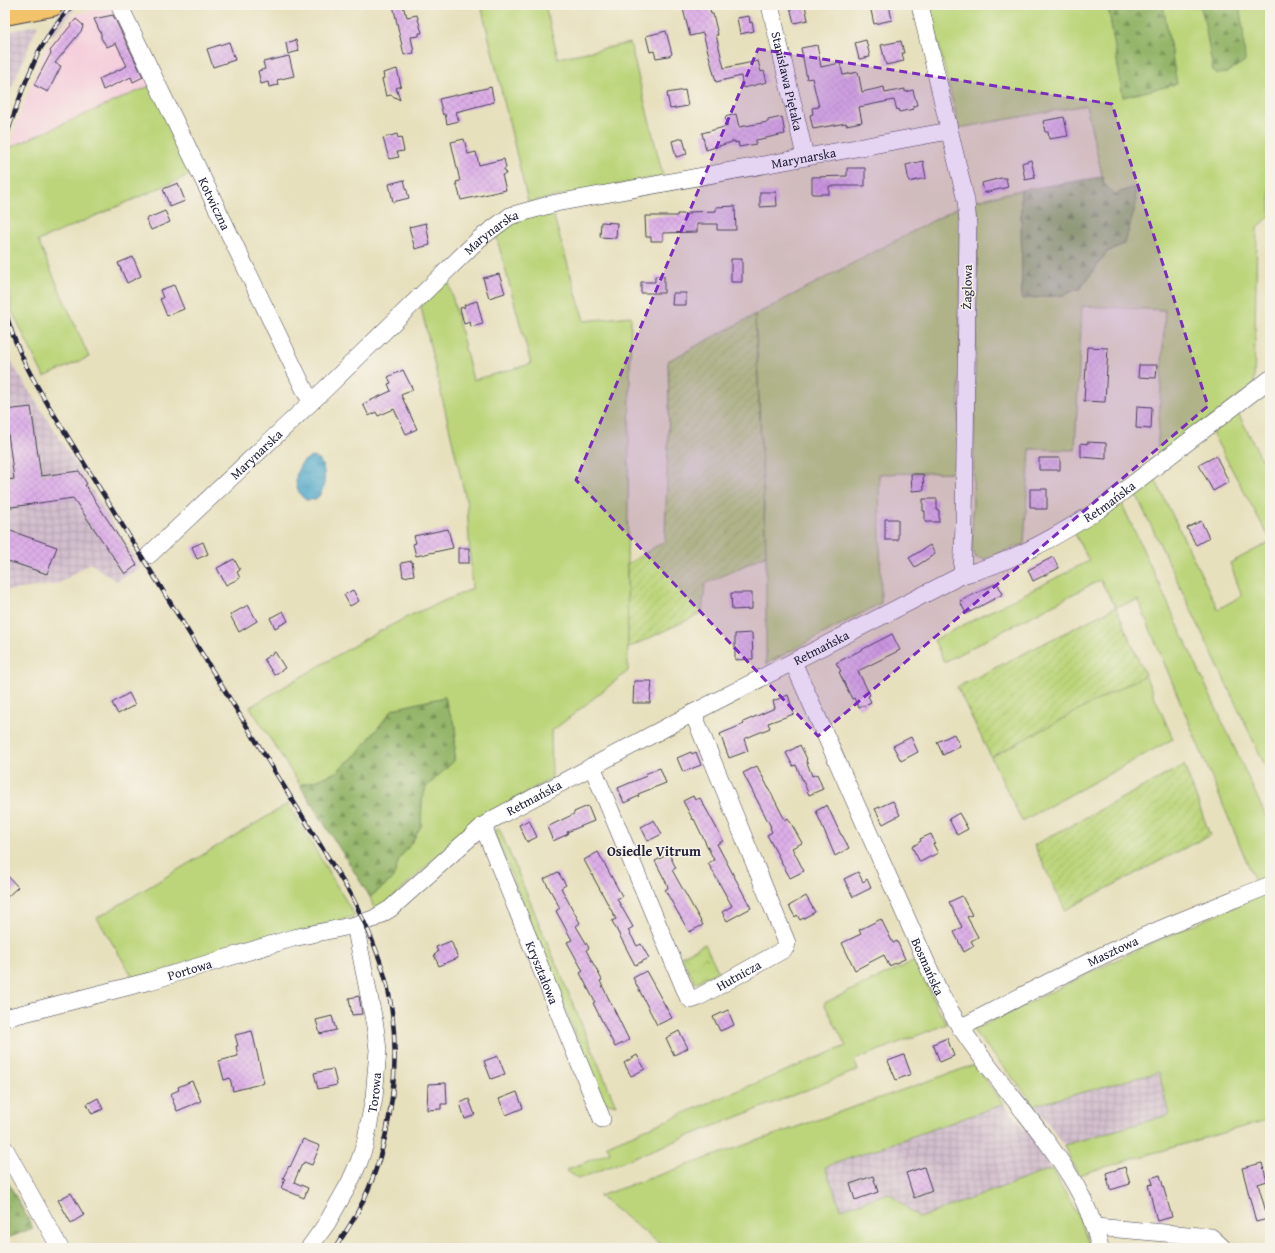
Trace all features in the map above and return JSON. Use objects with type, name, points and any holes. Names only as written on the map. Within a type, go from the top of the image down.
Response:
[{"type":"main road","points":[[5,14],[52,5]]},
{"type":"street","name":"Kotwiczna","points":[[120,5],[306,393],[312,401]]},
{"type":"street","name":"Stanisława Piętaka","points":[[770,5],[805,156]]},
{"type":"street","name":"Żaglowa","points":[[920,5],[966,201],[968,224],[962,575]]},
{"type":"street","name":"Marynarska","points":[[149,555],[312,401],[479,239],[510,216],[556,203],[805,156],[949,131]]},
{"type":"street","name":"Retmańska","points":[[373,919],[390,910],[483,826],[496,818],[693,713],[962,575],[979,571],[1017,556],[1074,525],[1100,509],[1270,379]]},
{"type":"street","name":"Bosmańska","points":[[793,662],[939,991],[960,1028],[1063,1164],[1077,1187],[1095,1227],[1100,1248]]},
{"type":"street","name":"Hutnicza","points":[[592,766],[688,997],[691,1000],[696,998],[783,950],[787,943],[693,713]]},
{"type":"street","name":"Kryształowa","points":[[483,826],[602,1119]]},
{"type":"street","name":"Masztowa","points":[[960,1028],[1093,960],[1196,915],[1270,885]]},
{"type":"street","name":"Portowa","points":[[5,1018],[150,981],[293,938],[373,919]]},
{"type":"street","name":"Torowa","points":[[309,1248],[327,1223],[349,1184],[359,1162],[365,1144],[374,1098],[378,1050],[376,1026],[355,924]]},
{"type":"street","points":[[5,1149],[60,1248]]},
{"type":"street","points":[[1095,1227],[1211,1237],[1223,1248]]},
{"type":"highlighted area","points":[[758,49],[1112,104],[1208,406],[818,736],[576,480]]},
{"type":"shaded area","points":[[67,5],[78,5],[53,35],[47,29]]},
{"type":"shaded area","points":[[115,6],[152,85],[11,147],[17,121],[46,48],[75,14]]},
{"type":"shaded area","points":[[38,24],[5,104],[5,33]]},
{"type":"shaded area","points":[[5,340],[13,365],[141,568],[116,581],[90,563],[58,584],[5,591]]},
{"type":"shaded area","points":[[1159,1072],[1169,1115],[1064,1145],[1035,1105]]},
{"type":"shaded area","points":[[1004,1104],[1034,1140],[1051,1169],[919,1218],[889,1193],[841,1209],[825,1167]]},
{"type":"green space","points":[[481,5],[545,5],[558,58],[630,43],[663,176],[528,202]]},
{"type":"green space","points":[[929,5],[1108,5],[1123,97],[1176,84],[1163,5],[1270,5],[1270,216],[1257,228],[1254,385],[1157,458],[1165,310],[1082,306],[1075,450],[1030,449],[1024,544],[984,559],[976,558],[972,549],[978,217],[974,201],[1021,190],[1022,299],[1063,295],[1081,288],[1107,252],[1125,243],[1135,188],[1115,195],[1104,184],[1086,105],[959,128]]},
{"type":"green space","points":[[1108,5],[1163,5],[1177,84],[1123,97]]},
{"type":"green space","points":[[1200,5],[1239,5],[1243,29],[1245,61],[1226,73],[1217,74],[1213,71],[1204,19]]},
{"type":"green space","points":[[152,85],[194,173],[38,241],[89,357],[44,377],[12,311],[5,259],[5,194],[11,147]]},
{"type":"green space","points":[[1102,177],[1104,184],[1115,194],[1135,187],[1136,204],[1125,243],[1107,252],[1081,288],[1063,295],[1022,299],[1021,190]]},
{"type":"green space","points":[[959,207],[961,222],[958,472],[879,474],[881,603],[766,664],[766,555],[755,315]]},
{"type":"green space","points":[[552,210],[584,321],[631,316],[627,564],[628,671],[551,732],[552,778],[474,822],[387,903],[375,911],[370,897],[393,879],[399,859],[412,842],[421,826],[422,800],[426,787],[454,761],[456,727],[448,710],[445,697],[393,709],[357,754],[336,772],[318,780],[300,785],[250,707],[365,639],[411,615],[472,589],[467,504],[421,307],[448,279],[473,380],[531,364],[496,235],[514,222]]},
{"type":"green space","points":[[755,315],[766,555],[705,584],[702,613],[628,648],[627,564],[665,541],[669,407],[668,361]]},
{"type":"green space","points":[[1237,411],[1270,475],[1270,539],[1212,433]]},
{"type":"green space","points":[[1154,477],[1218,609],[1242,596],[1230,563],[1270,542],[1270,776],[1134,490]]},
{"type":"green space","points":[[1121,502],[1270,825],[1270,878],[1256,884],[1138,600],[1116,607],[1100,580],[944,662],[934,640],[1089,561],[1074,532]]},
{"type":"green space","points":[[1116,607],[1145,675],[991,757],[957,687]]},
{"type":"green space","points":[[1145,675],[1173,739],[1022,821],[991,757]]},
{"type":"green space","points":[[445,697],[448,710],[456,727],[454,761],[426,787],[422,800],[421,826],[412,842],[399,859],[393,879],[370,897],[300,785],[318,780],[336,772],[357,754],[393,709]]},
{"type":"green space","points":[[1184,765],[1210,835],[1065,910],[1034,845]]},
{"type":"green space","points":[[288,804],[355,916],[134,979],[97,918]]},
{"type":"green space","points":[[499,828],[616,1105],[603,1102],[494,832]]},
{"type":"green space","points":[[1270,891],[1270,1119],[1078,1175],[1064,1145],[1169,1115],[1159,1072],[1035,1105],[973,1030],[1145,946]]},
{"type":"green space","points":[[705,944],[718,971],[695,983],[681,956]]},
{"type":"green space","points":[[917,960],[937,1008],[947,1024],[854,1060],[858,1070],[578,1179],[566,1170],[610,1152],[607,1145],[846,1046],[824,1003]]},
{"type":"green space","points":[[974,1065],[1004,1104],[825,1167],[841,1209],[889,1193],[919,1218],[1051,1169],[1077,1213],[1091,1248],[665,1248],[599,1196]]},
{"type":"green space","points":[[5,1177],[33,1228],[5,1239]]},
{"type":"water","points":[[312,457],[321,463],[324,481],[323,488],[318,497],[306,500],[298,490],[296,477],[301,464]]},
{"type":"building","points":[[393,5],[403,5],[407,17],[417,15],[422,33],[419,33],[419,36],[411,37],[414,53],[404,55]]},
{"type":"building","points":[[682,5],[709,5],[711,14],[713,14],[718,35],[716,35],[724,68],[758,61],[761,72],[764,71],[767,82],[743,88],[741,76],[716,82],[703,33],[690,36]]},
{"type":"building","points":[[805,5],[808,20],[794,23],[790,7]]},
{"type":"building","points":[[889,5],[892,20],[874,24],[870,6]]},
{"type":"building","points":[[113,15],[143,77],[133,82],[131,77],[103,90],[99,79],[127,66],[116,43],[107,47],[101,38],[101,34],[94,19]]},
{"type":"building","points":[[749,16],[750,23],[752,22],[754,31],[740,34],[737,18]]},
{"type":"building","points":[[76,19],[83,25],[82,30],[55,63],[61,66],[48,92],[34,85],[51,53],[50,51]]},
{"type":"building","points":[[666,31],[672,54],[669,56],[656,58],[654,51],[650,52],[646,36]]},
{"type":"building","points":[[296,40],[299,51],[288,54],[286,43]]},
{"type":"building","points":[[866,40],[870,57],[859,59],[855,43]]},
{"type":"building","points":[[901,41],[904,61],[886,65],[881,45]]},
{"type":"building","points":[[229,42],[235,60],[213,67],[207,49]]},
{"type":"building","points":[[817,45],[821,67],[840,63],[843,75],[858,72],[862,92],[884,87],[885,93],[905,89],[905,92],[913,90],[917,105],[913,106],[914,109],[899,112],[894,100],[859,107],[862,122],[846,125],[846,123],[813,129],[810,115],[813,114],[812,108],[819,107],[812,78],[807,79],[801,48]]},
{"type":"building","points":[[289,56],[294,76],[277,80],[278,85],[269,87],[268,82],[261,84],[258,71],[265,69],[263,62]]},
{"type":"building","points":[[397,69],[401,86],[396,88],[400,100],[391,95],[386,96],[382,79],[384,78],[383,73]]},
{"type":"building","points":[[491,87],[494,102],[456,112],[459,121],[447,124],[439,99]]},
{"type":"building","points":[[685,90],[688,106],[670,109],[667,93]]},
{"type":"building","points":[[736,114],[739,127],[768,122],[768,120],[782,117],[785,134],[756,140],[756,144],[739,147],[738,142],[735,143],[735,141],[706,150],[702,133],[728,126],[725,117]]},
{"type":"building","points":[[1064,117],[1068,136],[1049,139],[1048,132],[1045,132],[1043,121]]},
{"type":"building","points":[[397,134],[398,138],[401,137],[404,151],[397,152],[399,157],[389,159],[383,138]]},
{"type":"building","points":[[683,138],[687,154],[676,157],[672,141]]},
{"type":"building","points":[[464,139],[468,154],[476,152],[479,165],[504,159],[506,168],[504,169],[506,174],[502,175],[506,190],[461,200],[456,182],[460,181],[451,142]]},
{"type":"building","points":[[1031,160],[1035,178],[1025,180],[1022,163]]},
{"type":"building","points":[[923,161],[926,178],[909,182],[906,165]]},
{"type":"building","points":[[847,168],[865,168],[865,186],[829,186],[829,194],[812,194],[812,177],[847,176]]},
{"type":"building","points":[[1006,178],[1008,187],[984,193],[982,183]]},
{"type":"building","points":[[404,180],[409,198],[393,202],[389,184]]},
{"type":"building","points":[[178,183],[185,201],[170,207],[163,189]]},
{"type":"building","points":[[760,192],[776,192],[777,206],[760,207]]},
{"type":"building","points":[[735,206],[736,230],[717,230],[717,224],[697,224],[697,232],[663,233],[663,241],[651,241],[651,237],[646,237],[645,216],[677,216],[677,214],[690,214],[690,212],[716,211],[716,207]]},
{"type":"building","points":[[165,211],[170,222],[151,230],[146,219]]},
{"type":"building","points":[[601,222],[617,223],[616,238],[600,237]]},
{"type":"building","points":[[426,223],[430,245],[415,249],[409,227]]},
{"type":"building","points":[[133,257],[141,276],[127,283],[118,263]]},
{"type":"building","points":[[731,259],[742,259],[742,282],[731,282]]},
{"type":"building","points":[[499,274],[505,293],[489,298],[483,278]]},
{"type":"building","points":[[655,276],[664,276],[664,293],[641,293],[641,282],[655,282]]},
{"type":"building","points":[[174,285],[184,309],[167,316],[160,299],[163,298],[160,290]]},
{"type":"building","points":[[673,293],[686,293],[686,305],[672,305]]},
{"type":"building","points":[[477,301],[483,324],[471,327],[470,322],[464,324],[460,308],[465,307],[464,305]]},
{"type":"building","points":[[1087,347],[1108,348],[1105,402],[1084,401]]},
{"type":"building","points":[[1139,365],[1157,365],[1156,378],[1138,377]]},
{"type":"building","points":[[403,370],[413,390],[401,395],[417,429],[406,434],[394,409],[378,416],[376,412],[369,416],[363,404],[391,391],[388,384],[391,383],[388,377]]},
{"type":"building","points":[[1137,406],[1152,407],[1151,429],[1136,428]]},
{"type":"building","points":[[31,407],[41,476],[79,471],[87,484],[85,485],[137,565],[125,574],[73,498],[5,508],[5,480],[14,479],[5,410]]},
{"type":"building","points":[[1087,442],[1106,443],[1106,459],[1081,457],[1081,443],[1087,444]]},
{"type":"building","points":[[1216,456],[1229,482],[1213,491],[1199,465]]},
{"type":"building","points":[[1039,458],[1060,458],[1060,470],[1039,470]]},
{"type":"building","points":[[911,474],[923,474],[924,490],[912,491]]},
{"type":"building","points":[[1030,489],[1047,489],[1047,509],[1035,509],[1035,507],[1030,507]]},
{"type":"building","points":[[923,499],[937,499],[939,522],[925,522]]},
{"type":"building","points":[[885,519],[898,519],[898,540],[885,540]]},
{"type":"building","points":[[1201,521],[1209,538],[1196,545],[1187,528]]},
{"type":"building","points":[[5,529],[57,547],[47,574],[5,560]]},
{"type":"building","points":[[448,529],[453,548],[416,556],[413,544],[416,543],[414,536]]},
{"type":"building","points":[[203,542],[208,554],[197,559],[192,547]]},
{"type":"building","points":[[930,545],[935,554],[915,567],[909,558]]},
{"type":"building","points":[[458,548],[469,548],[469,563],[458,563]]},
{"type":"building","points":[[1053,557],[1059,568],[1033,581],[1028,570]]},
{"type":"building","points":[[234,559],[240,570],[237,572],[240,578],[226,585],[217,568]]},
{"type":"building","points":[[412,561],[414,575],[403,577],[401,563]]},
{"type":"building","points":[[997,583],[1003,594],[966,614],[960,601]]},
{"type":"building","points":[[353,590],[359,601],[350,606],[344,595]]},
{"type":"building","points":[[731,593],[752,593],[752,609],[732,610]]},
{"type":"building","points":[[248,605],[257,621],[239,632],[230,615]]},
{"type":"building","points":[[283,611],[288,621],[275,628],[270,618]]},
{"type":"building","points":[[752,633],[753,659],[735,660],[735,634]]},
{"type":"building","points":[[892,634],[900,650],[858,671],[870,695],[868,696],[871,702],[859,708],[854,698],[852,699],[839,672],[841,671],[836,663]]},
{"type":"building","points":[[275,652],[285,668],[274,675],[264,659]]},
{"type":"building","points":[[634,681],[652,681],[650,703],[633,703]]},
{"type":"building","points":[[129,693],[135,705],[118,714],[112,703]]},
{"type":"building","points":[[788,695],[794,714],[768,723],[770,728],[744,739],[748,751],[729,758],[720,734],[744,724],[743,722],[775,708],[773,701]]},
{"type":"building","points":[[954,734],[960,746],[943,755],[937,742]]},
{"type":"building","points":[[911,737],[918,752],[901,761],[893,746]]},
{"type":"building","points":[[800,745],[807,759],[806,760],[812,776],[817,774],[823,789],[809,795],[796,765],[793,766],[786,753]]},
{"type":"building","points":[[691,752],[692,754],[696,752],[701,765],[683,772],[677,758]]},
{"type":"building","points":[[757,766],[785,820],[788,818],[802,843],[792,848],[804,871],[790,878],[767,835],[772,832],[771,827],[743,773]]},
{"type":"building","points":[[660,768],[666,783],[638,794],[639,796],[624,803],[618,788],[646,776],[645,774]]},
{"type":"building","points":[[693,796],[695,800],[700,798],[716,827],[723,841],[717,844],[751,908],[727,921],[722,912],[732,906],[708,863],[714,860],[694,819],[693,820],[683,801]]},
{"type":"building","points":[[893,801],[900,815],[883,824],[875,809]]},
{"type":"building","points":[[827,805],[841,835],[849,848],[835,856],[816,811]]},
{"type":"building","points":[[588,806],[594,821],[567,832],[568,834],[553,841],[547,827]]},
{"type":"building","points":[[959,813],[968,829],[957,835],[949,819]]},
{"type":"building","points":[[529,820],[537,837],[527,842],[519,825]]},
{"type":"building","points":[[654,820],[662,834],[648,841],[641,827]]},
{"type":"building","points":[[931,834],[935,843],[933,844],[938,853],[920,862],[912,847],[921,841],[920,839]]},
{"type":"building","points":[[598,852],[622,896],[617,899],[633,927],[628,930],[637,946],[641,944],[649,958],[635,965],[612,921],[616,919],[584,860]]},
{"type":"building","points":[[669,854],[676,868],[672,870],[703,925],[689,932],[665,890],[668,888],[667,884],[655,861]]},
{"type":"building","points":[[558,872],[566,885],[561,888],[580,923],[576,926],[589,948],[586,950],[602,980],[600,981],[629,1040],[615,1047],[580,973],[583,971],[567,942],[572,940],[556,911],[560,908],[544,879]]},
{"type":"building","points":[[858,872],[863,882],[867,879],[871,888],[853,897],[844,879]]},
{"type":"building","points":[[5,873],[18,887],[5,899]]},
{"type":"building","points":[[806,896],[815,912],[800,920],[797,915],[795,917],[789,906]]},
{"type":"building","points":[[962,896],[972,915],[967,917],[978,937],[971,941],[974,946],[964,952],[954,932],[962,927],[949,902]]},
{"type":"building","points":[[881,919],[893,943],[897,941],[905,959],[889,966],[884,955],[855,970],[842,943],[861,934],[859,930]]},
{"type":"building","points":[[451,941],[458,958],[439,966],[434,955],[438,952],[436,947]]},
{"type":"building","points":[[646,971],[672,1018],[657,1025],[633,978]]},
{"type":"building","points":[[359,996],[362,1014],[352,1015],[349,998]]},
{"type":"building","points":[[728,1010],[734,1025],[720,1031],[713,1017]]},
{"type":"building","points":[[332,1016],[336,1030],[320,1034],[316,1020]]},
{"type":"building","points":[[252,1031],[264,1083],[233,1091],[230,1078],[224,1080],[219,1061],[238,1056],[236,1046],[238,1046],[235,1035]]},
{"type":"building","points":[[679,1031],[688,1048],[674,1055],[666,1038]]},
{"type":"building","points":[[947,1038],[954,1056],[940,1062],[933,1044]]},
{"type":"building","points":[[637,1055],[645,1069],[631,1076],[624,1063]]},
{"type":"building","points":[[904,1055],[911,1074],[896,1080],[888,1061]]},
{"type":"building","points":[[498,1056],[505,1074],[491,1079],[484,1061]]},
{"type":"building","points":[[333,1069],[337,1085],[318,1089],[314,1073]]},
{"type":"building","points":[[192,1081],[201,1101],[177,1111],[170,1094],[179,1090],[178,1087]]},
{"type":"building","points":[[446,1083],[447,1104],[441,1104],[441,1109],[427,1110],[428,1084]]},
{"type":"building","points":[[517,1092],[523,1108],[506,1115],[499,1099]]},
{"type":"building","points":[[98,1098],[103,1109],[92,1114],[87,1104]]},
{"type":"building","points":[[469,1099],[475,1115],[465,1119],[460,1103]]},
{"type":"building","points":[[303,1139],[320,1146],[312,1165],[304,1162],[294,1182],[308,1188],[304,1198],[281,1188],[285,1179],[283,1178],[289,1166],[290,1167]]},
{"type":"building","points":[[1262,1163],[1267,1181],[1258,1184],[1268,1219],[1256,1222],[1242,1168]]},
{"type":"building","points":[[924,1167],[932,1191],[914,1198],[906,1173]]},
{"type":"building","points":[[1125,1167],[1130,1184],[1110,1190],[1106,1173]]},
{"type":"building","points":[[1160,1175],[1172,1217],[1157,1221],[1148,1185],[1153,1184],[1151,1178]]},
{"type":"building","points":[[873,1176],[878,1192],[855,1200],[850,1184]]},
{"type":"building","points":[[71,1193],[84,1215],[71,1223],[58,1200]]},
{"type":"railway","points":[[5,144],[24,86],[39,51],[51,32],[72,5]]},
{"type":"railway","points":[[5,309],[13,337],[38,388],[350,893],[378,955],[385,977],[391,1006],[394,1036],[392,1099],[387,1130],[379,1160],[369,1188],[356,1215],[335,1248]]},
{"type":"district","name":"Osiedle Vitrum","points":[[654,851]]}]
